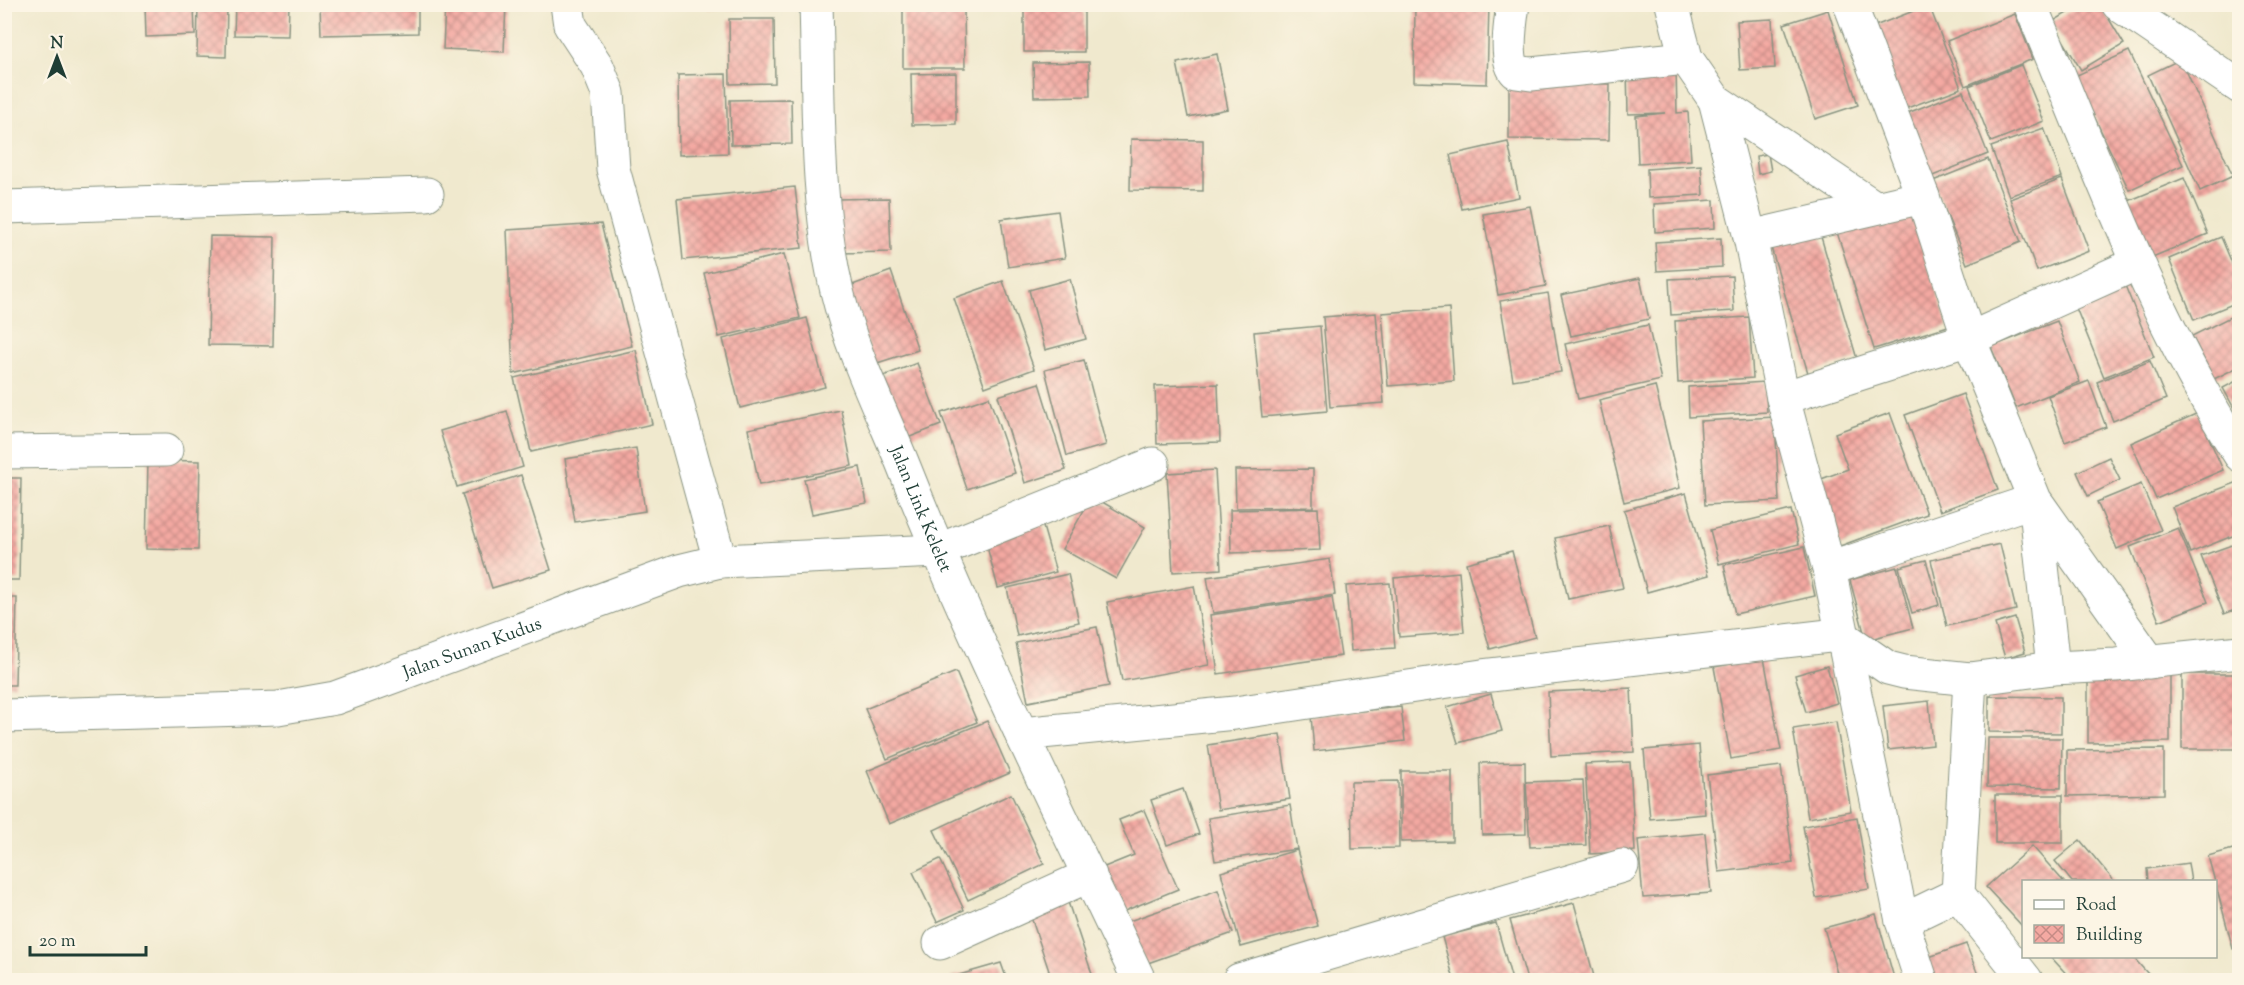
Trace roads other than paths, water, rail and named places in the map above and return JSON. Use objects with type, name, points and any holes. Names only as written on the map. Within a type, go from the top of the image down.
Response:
[{"type":"street","points":[[567,4],[570,25],[597,66],[608,93],[613,169],[720,561]]},
{"type":"street","name":"Jalan Link Kelelet","points":[[816,4],[821,160],[831,260],[837,292],[849,331],[937,551],[1139,981]]},
{"type":"street","points":[[1513,4],[1510,52],[1511,65],[1516,72],[1531,74],[1686,58]]},
{"type":"street","points":[[1672,4],[1686,58],[1715,100],[1750,237],[1782,398],[1846,639],[1902,921],[1921,981]]},
{"type":"street","points":[[1850,4],[1923,197],[1969,339],[2035,500],[2150,662]]},
{"type":"street","points":[[2030,4],[2138,263],[2203,397],[2240,455]]},
{"type":"street","points":[[2118,4],[2240,87]]},
{"type":"street","points":[[1715,100],[1873,206]]},
{"type":"street","points":[[4,207],[427,194]]},
{"type":"street","points":[[1750,237],[1873,206],[1923,197]]},
{"type":"street","points":[[1782,398],[1969,339],[2138,263]]},
{"type":"street","points":[[4,452],[166,450]]},
{"type":"street","name":"Jalan Sunan Kudus","points":[[4,717],[278,708],[335,698],[679,571],[720,561],[937,551],[1153,464]]},
{"type":"street","points":[[1829,568],[2035,500]]},
{"type":"street","points":[[2035,500],[2053,668]]},
{"type":"street","points":[[1021,734],[1235,713],[1482,676],[1810,637],[1837,636],[1846,639],[1888,668],[1970,680],[2053,668],[2150,662],[2240,652]]},
{"type":"street","points":[[1970,680],[1958,894],[2026,981]]},
{"type":"street","points":[[1239,981],[1622,866]]},
{"type":"street","points":[[940,943],[1090,875]]},
{"type":"street","points":[[1902,921],[1958,894]]}]
